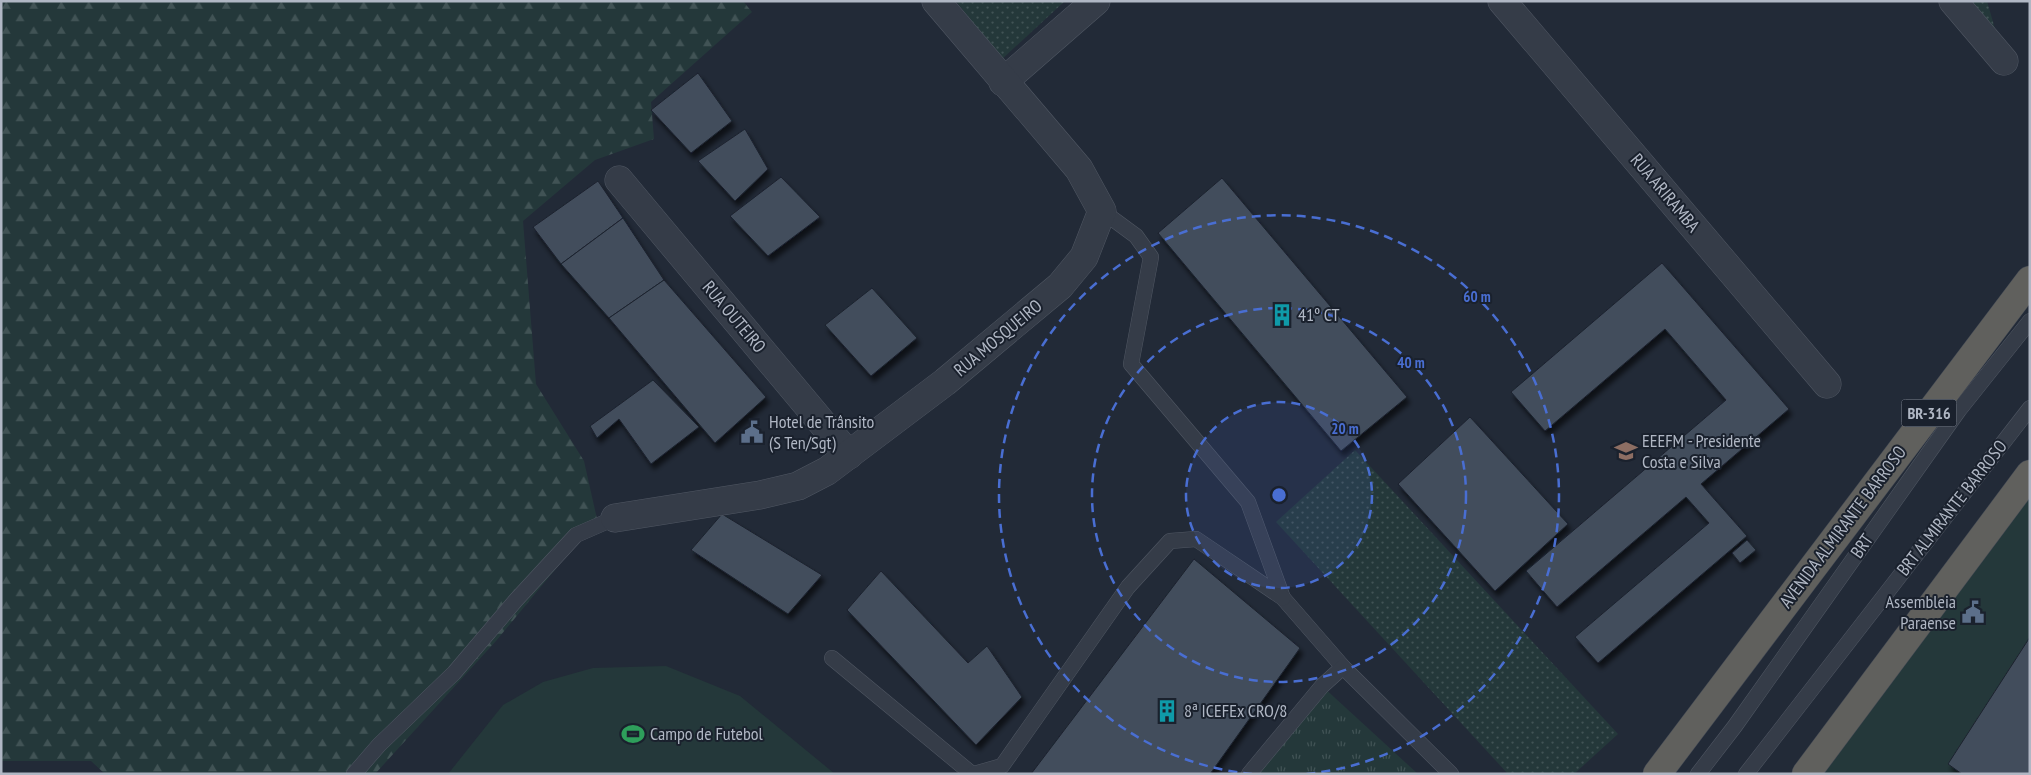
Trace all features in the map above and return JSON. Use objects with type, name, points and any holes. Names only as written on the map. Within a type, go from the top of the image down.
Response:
[{"type":"highway","name":"AVENIDA ALMIRANTE BARROSO","points":[[1657,774],[2030,280]]},
{"type":"highway","points":[[1813,771],[2030,474]]},
{"type":"street","points":[[936,1],[1079,169],[1102,211]]},
{"type":"street","points":[[1003,82],[1096,1]]},
{"type":"street","name":"RUA ARIRAMBA","points":[[1502,1],[1827,384]]},
{"type":"street","points":[[1953,1],[2004,61]]},
{"type":"street","name":"RUA OUTEIRO","points":[[618,180],[849,455]]},
{"type":"street","name":"RUA MOSQUEIRO","points":[[615,518],[760,496],[798,486],[827,471],[945,382],[1060,286],[1084,257],[1102,211]]},
{"type":"lane","points":[[1102,211],[1136,236],[1151,257],[1131,364],[1248,502],[1283,598]]},
{"type":"lane","name":"BRT","points":[[1698,774],[1735,726],[1959,410],[2030,321]]},
{"type":"lane","name":"BRT ALMIRANTE BARROSO","points":[[1746,774],[2030,408]]},
{"type":"lane","points":[[354,774],[379,745],[454,673],[516,600],[576,535],[615,518]]},
{"type":"lane","points":[[832,658],[973,774],[1002,766],[1128,588],[1170,541],[1196,539],[1283,598],[1342,666],[1451,774]]},
{"type":"lane","points":[[1249,774],[1322,686],[1342,666]]},
{"type":"green space","points":[[1,1],[743,1],[752,12],[651,102],[654,139],[595,160],[523,221],[536,384],[584,461],[597,519],[496,641],[375,774],[105,774],[91,761],[1,761]]},
{"type":"green space","points":[[956,1],[1065,1],[1001,60]]},
{"type":"green space","points":[[1963,1],[1987,1],[2001,50]]},
{"type":"green space","points":[[1355,450],[1618,734],[1574,774],[1508,774],[1276,522]]},
{"type":"green space","name":"Assembleia Paraense","points":[[2030,465],[2030,774],[1792,774],[1804,759]]},
{"type":"green space","name":"Campo de Futebol","points":[[666,666],[740,696],[835,774],[448,774],[503,705],[543,682],[593,668]]},
{"type":"green space","points":[[1322,686],[1418,774],[1247,774]]},
{"type":"building","points":[[698,73],[732,121],[691,153],[651,110]]},
{"type":"building","points":[[745,129],[768,169],[735,201],[698,161]]},
{"type":"building","points":[[781,177],[820,217],[768,256],[730,216]]},
{"type":"building","name":"41º CT","points":[[1222,178],[1407,397],[1341,451],[1158,233]]},
{"type":"building","points":[[598,181],[623,218],[561,264],[533,227]]},
{"type":"building","points":[[623,218],[664,280],[609,318],[561,264]]},
{"type":"building","points":[[1662,263],[1789,409],[1701,484],[1747,536],[1598,663],[1575,637],[1709,523],[1686,497],[1557,607],[1526,571],[1726,400],[1665,329],[1545,431],[1511,392]]},
{"type":"building","points":[[664,280],[766,397],[715,443],[609,318]]},
{"type":"building","points":[[872,288],[917,338],[871,376],[825,325]]},
{"type":"building","points":[[653,380],[699,427],[651,464],[619,419],[597,438],[590,426]]},
{"type":"building","points":[[1470,417],[1568,524],[1495,591],[1398,484]]},
{"type":"building","points":[[722,514],[822,575],[788,614],[691,550]]},
{"type":"building","points":[[1747,540],[1756,550],[1740,563],[1732,553]]},
{"type":"building","name":"8ª ICEFEx CRO/8","points":[[1194,559],[1300,648],[1210,774],[1031,774]]},
{"type":"building","points":[[881,571],[968,663],[987,646],[1022,697],[976,745],[847,610]]},
{"type":"building","points":[[2030,637],[2030,774],[1962,774],[1948,764]]},
{"type":"place","name":"41º CT","points":[[1282,315]]},
{"type":"place","name":"Hotel de Trânsito (S Ten/Sgt)","points":[[752,432]]},
{"type":"place","name":"EEEFM - Presidente Costa e Silva","points":[[1626,451]]},
{"type":"place","name":"Assembleia Paraense","points":[[1973,612]]},
{"type":"place","name":"8ª ICEFEx CRO/8","points":[[1167,711]]},
{"type":"place","name":"Campo de Futebol","points":[[633,734]]}]
